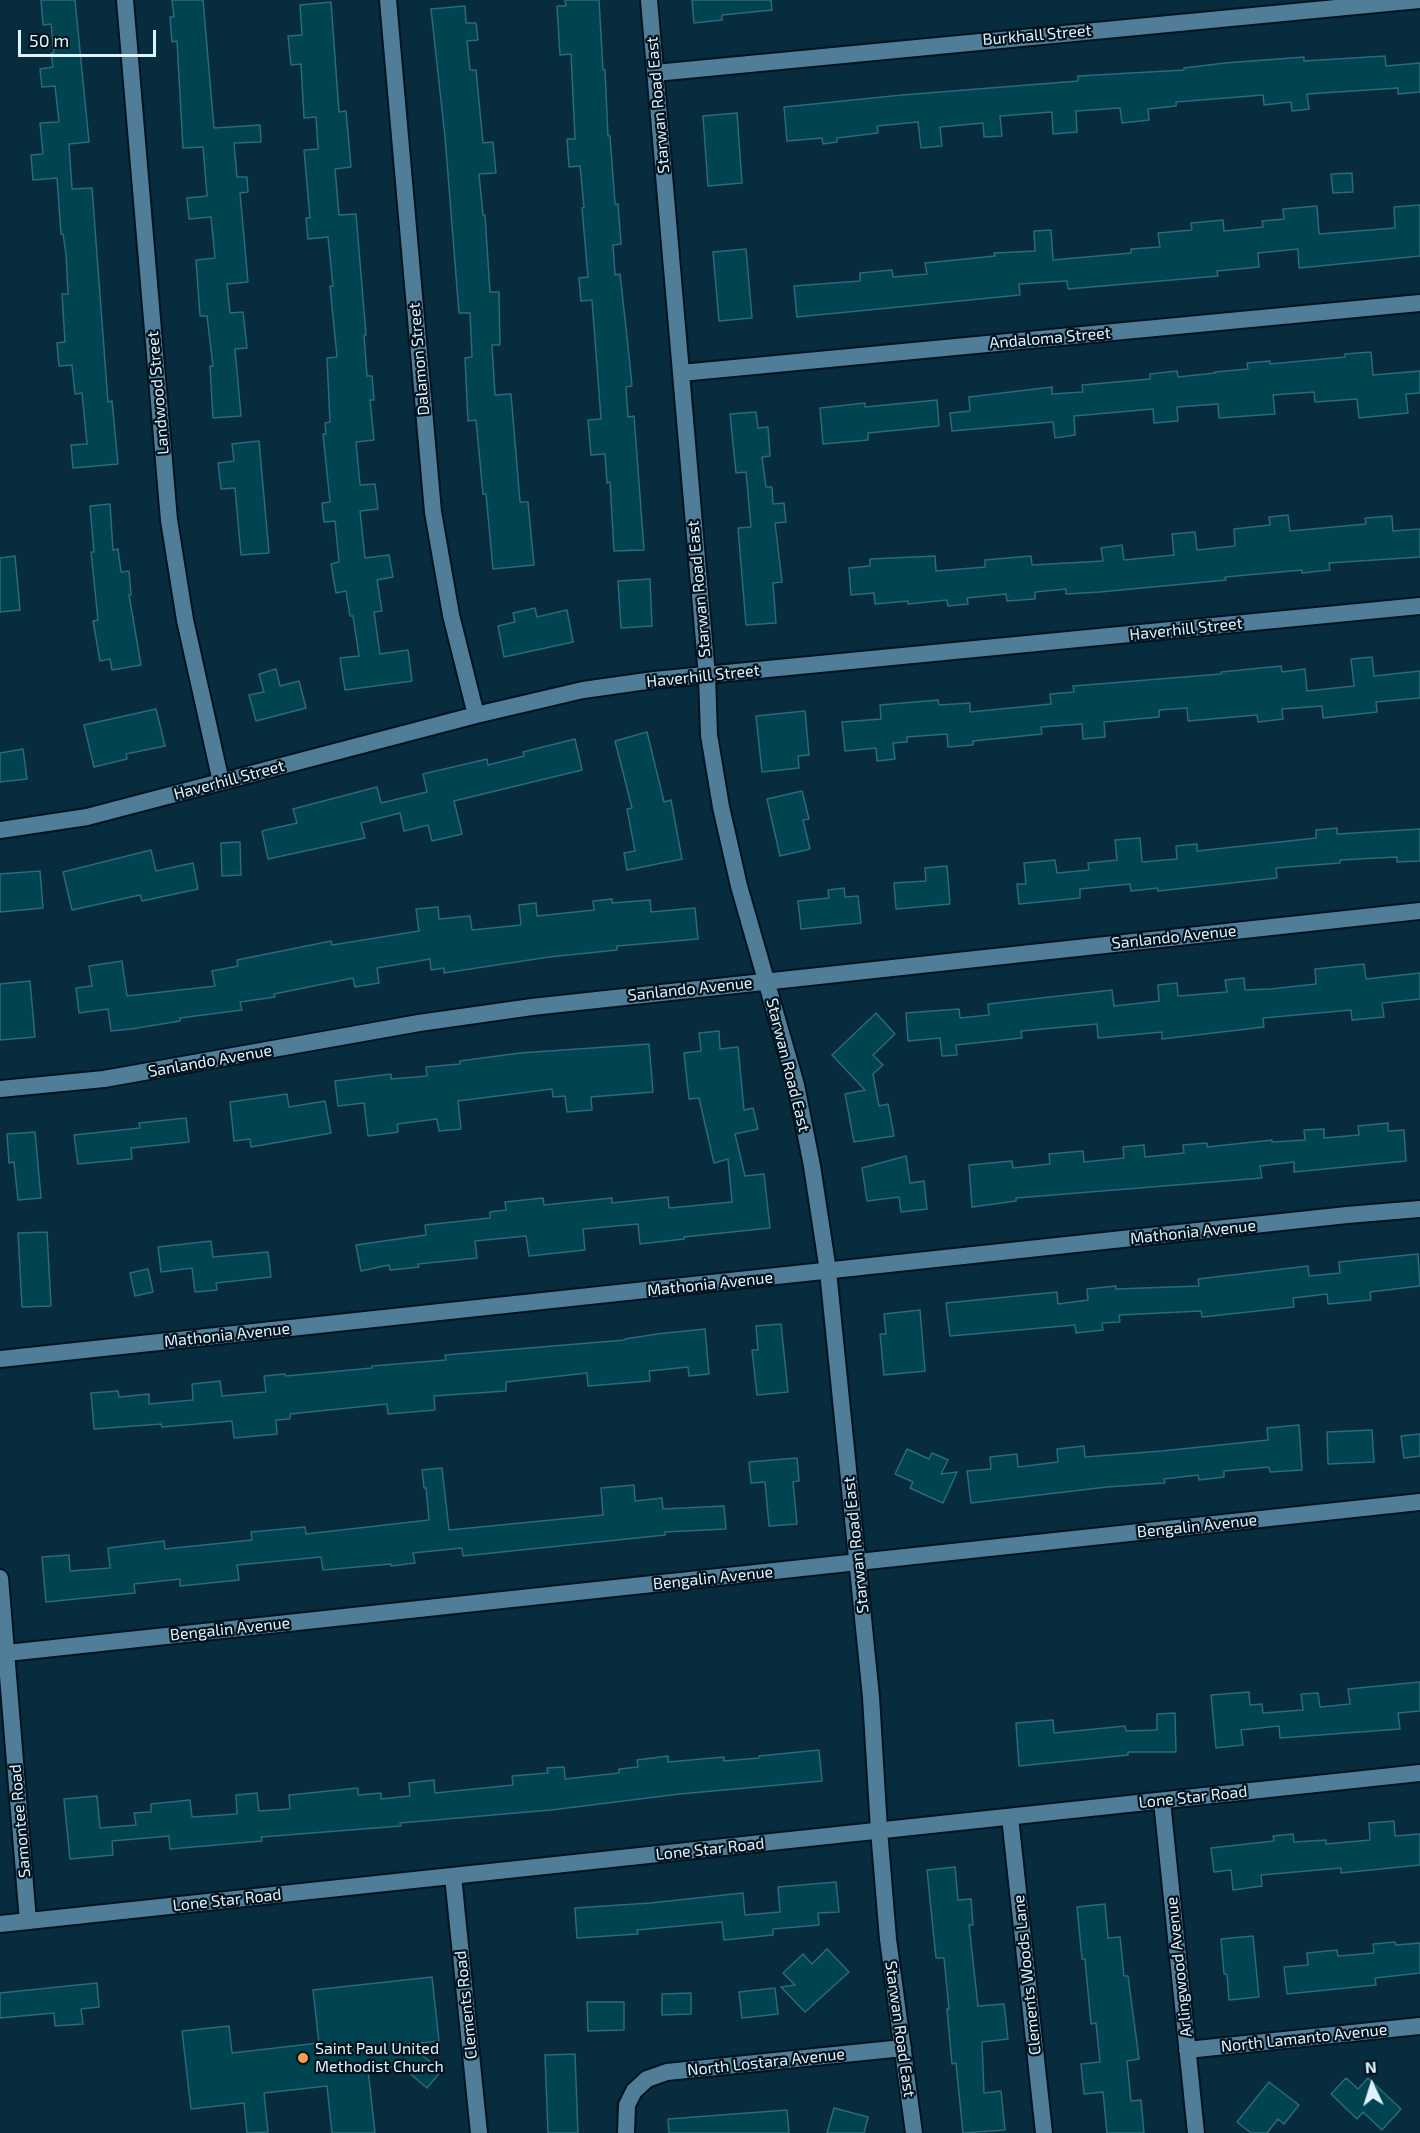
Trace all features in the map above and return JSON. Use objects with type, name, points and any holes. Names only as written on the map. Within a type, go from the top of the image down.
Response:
[{"type":"street","name":"Landwood Street","points":[[125,0],[169,520],[185,620],[221,782]]},
{"type":"street","name":"Dalamon Street","points":[[388,0],[433,512],[451,615],[476,715]]},
{"type":"street","name":"Starwan Road East","points":[[649,0],[707,676],[709,735],[721,807],[739,886],[796,1085],[812,1166],[828,1271],[871,1697],[888,1939],[914,2133]]},
{"type":"street","name":"Burkhall Street","points":[[655,73],[1420,0]]},
{"type":"street","name":"Andaloma Street","points":[[681,373],[1420,303]]},
{"type":"street","name":"Haverhill Street","points":[[0,830],[87,817],[476,715],[583,690],[654,680],[1420,606]]},
{"type":"street","name":"Sanlando Avenue","points":[[0,1089],[104,1079],[407,1025],[532,1007],[1420,911]]},
{"type":"street","name":"Mathonia Avenue","points":[[0,1359],[1420,1209]]},
{"type":"street","name":"Bengalin Avenue","points":[[7,1653],[1420,1502]]},
{"type":"street","name":"Samontee Road","points":[[0,1578],[28,1922]]},
{"type":"street","name":"Lone Star Road","points":[[0,1924],[1420,1773]]},
{"type":"street","name":"Arlingwood Avenue","points":[[1162,1801],[1196,2133]]},
{"type":"street","name":"Clements Woods Lane","points":[[1010,1817],[1044,2133]]},
{"type":"street","name":"Clements Road","points":[[453,1876],[479,2133]]},
{"type":"street","name":"North Lamanto Avenue","points":[[1187,2050],[1420,2026]]},
{"type":"street","name":"North Lostara Avenue","points":[[626,2133],[627,2105],[634,2091],[647,2079],[667,2072],[903,2048]]},
{"type":"building","points":[[41,0],[75,0],[89,142],[69,144],[72,189],[92,188],[108,402],[112,401],[118,464],[73,468],[71,445],[87,444],[82,393],[75,394],[72,365],[59,366],[57,343],[65,342],[62,294],[68,294],[57,178],[33,180],[31,155],[43,154],[40,123],[59,122],[55,86],[42,87],[40,69],[53,67],[51,53],[54,53],[51,24],[43,25]]},
{"type":"building","points":[[172,0],[203,0],[214,128],[260,125],[261,142],[234,143],[237,177],[247,177],[248,192],[240,193],[248,282],[227,284],[230,313],[243,312],[247,348],[235,349],[241,416],[213,418],[210,366],[213,366],[207,316],[200,316],[196,260],[215,258],[211,217],[189,219],[187,198],[207,196],[203,147],[183,148],[177,41],[172,42],[170,17],[174,17]]},
{"type":"building","points":[[565,0],[599,0],[608,136],[610,136],[615,204],[618,204],[621,244],[613,245],[615,275],[620,274],[628,346],[632,386],[626,387],[628,417],[634,416],[644,550],[614,551],[610,482],[607,483],[605,454],[591,455],[588,420],[601,419],[592,300],[581,301],[579,278],[588,277],[580,166],[569,167],[567,139],[575,139],[571,54],[560,55],[557,6],[566,6]]},
{"type":"building","points":[[692,0],[771,0],[772,10],[722,15],[722,20],[694,23]]},
{"type":"building","points":[[331,2],[339,112],[346,111],[351,167],[335,169],[339,215],[356,214],[367,376],[372,376],[374,400],[370,400],[374,440],[356,442],[360,485],[375,484],[378,509],[360,511],[365,558],[389,555],[393,577],[377,580],[382,611],[374,612],[380,654],[408,650],[412,681],[345,690],[340,658],[359,656],[353,616],[350,616],[346,591],[336,593],[331,564],[339,562],[335,521],[324,522],[322,503],[330,502],[323,434],[326,434],[325,423],[330,422],[327,358],[337,357],[330,286],[333,286],[328,237],[308,239],[306,218],[310,218],[304,150],[318,149],[316,117],[304,118],[301,64],[291,65],[288,36],[302,35],[300,5]]},
{"type":"building","points":[[465,6],[466,23],[476,23],[478,40],[467,41],[470,70],[476,70],[483,143],[493,142],[496,173],[479,174],[483,215],[485,215],[490,292],[499,292],[500,345],[492,345],[495,395],[511,394],[520,502],[528,502],[534,565],[493,569],[476,420],[468,421],[465,358],[472,357],[470,313],[459,313],[445,137],[431,9]]},
{"type":"building","points":[[1385,56],[1386,66],[1420,63],[1420,92],[1398,94],[1398,88],[1307,94],[1309,109],[1292,111],[1291,102],[1264,105],[1263,95],[1176,102],[1176,106],[1148,109],[1149,120],[1122,123],[1120,108],[1076,111],[1077,132],[1053,134],[1052,112],[1000,116],[1002,136],[984,137],[983,123],[940,127],[942,146],[921,148],[918,122],[877,126],[878,133],[837,138],[837,142],[823,144],[822,138],[787,141],[784,107],[1078,81],[1078,76],[1184,70],[1184,68],[1225,63],[1304,57],[1304,61]]},
{"type":"building","points":[[737,113],[742,183],[708,186],[703,116]]},
{"type":"building","points":[[1352,173],[1353,192],[1333,193],[1331,174]]},
{"type":"building","points":[[1420,205],[1420,256],[1299,268],[1298,249],[1258,253],[1259,267],[1217,271],[1218,276],[1068,289],[1067,281],[1019,284],[1020,295],[797,317],[794,286],[860,281],[860,273],[892,270],[893,277],[927,274],[925,263],[995,256],[994,253],[1035,251],[1034,231],[1051,230],[1053,260],[1131,253],[1131,249],[1160,247],[1158,233],[1192,230],[1191,223],[1223,220],[1224,231],[1263,227],[1262,221],[1284,219],[1283,209],[1317,206],[1319,234],[1395,228],[1394,207]]},
{"type":"building","points":[[746,249],[752,318],[719,321],[713,252]]},
{"type":"building","points":[[1371,352],[1373,375],[1420,371],[1420,393],[1406,394],[1408,413],[1359,418],[1357,399],[1315,402],[1314,392],[1273,395],[1275,414],[1219,418],[1218,404],[1177,407],[1178,421],[1154,423],[1153,409],[1074,416],[1075,435],[1055,438],[1053,422],[952,431],[950,413],[970,411],[969,397],[1052,387],[1052,394],[1083,392],[1082,385],[1150,379],[1150,374],[1177,371],[1178,377],[1248,369],[1247,363],[1270,361],[1270,364],[1345,357],[1345,354]]},
{"type":"building","points":[[937,400],[939,426],[868,433],[868,440],[823,444],[820,408],[865,403],[865,407]]},
{"type":"building","points":[[756,412],[758,428],[768,427],[770,456],[762,457],[766,487],[772,487],[773,504],[784,503],[786,522],[775,523],[782,582],[773,583],[776,623],[746,625],[738,528],[751,527],[746,472],[736,473],[730,414]]},
{"type":"building","points":[[259,441],[269,553],[241,555],[235,488],[221,489],[218,463],[234,461],[232,444]]},
{"type":"building","points":[[110,504],[113,550],[118,549],[121,572],[129,571],[131,595],[129,595],[141,665],[112,670],[110,659],[100,661],[93,621],[98,620],[91,552],[94,552],[90,506]]},
{"type":"building","points":[[1288,515],[1290,531],[1366,524],[1365,518],[1392,516],[1393,531],[1420,529],[1420,557],[1329,563],[1330,570],[1302,573],[1302,570],[1225,577],[1226,580],[1100,592],[1066,594],[1066,589],[1035,592],[1035,599],[1007,601],[1006,594],[967,598],[968,604],[948,606],[947,600],[908,604],[908,601],[875,604],[874,593],[851,595],[849,568],[870,566],[870,559],[935,556],[936,571],[985,567],[985,560],[1031,556],[1032,565],[1103,561],[1101,548],[1122,545],[1124,560],[1174,555],[1172,534],[1195,532],[1197,550],[1235,546],[1234,529],[1270,525],[1269,517]]},
{"type":"building","points":[[15,556],[20,610],[0,612],[0,558]]},
{"type":"building","points":[[650,579],[652,626],[621,628],[618,581]]},
{"type":"building","points":[[535,608],[537,617],[567,610],[573,642],[504,657],[498,626],[515,622],[513,613]]},
{"type":"building","points":[[1372,657],[1374,676],[1420,671],[1420,698],[1376,702],[1377,712],[1323,718],[1322,706],[1282,709],[1283,719],[1258,722],[1257,715],[1188,721],[1187,708],[1159,710],[1159,717],[1104,722],[1105,737],[1083,739],[1082,724],[1041,727],[1042,734],[973,741],[973,745],[948,747],[947,734],[907,737],[907,742],[893,743],[895,759],[877,761],[876,748],[845,751],[842,722],[881,719],[880,705],[938,700],[939,705],[970,703],[970,712],[1051,704],[1050,694],[1074,692],[1073,686],[1221,674],[1221,672],[1281,666],[1282,672],[1305,669],[1307,691],[1354,686],[1351,659]]},
{"type":"building","points":[[276,669],[280,686],[299,681],[306,708],[256,721],[249,695],[264,692],[259,674]]},
{"type":"building","points":[[156,709],[165,746],[126,754],[127,759],[94,767],[84,725]]},
{"type":"building","points":[[805,711],[809,755],[798,756],[799,768],[762,772],[756,716]]},
{"type":"building","points":[[647,732],[664,802],[671,800],[682,859],[627,870],[624,853],[635,851],[627,809],[632,808],[615,741]]},
{"type":"building","points":[[575,739],[582,770],[454,801],[462,834],[432,841],[428,825],[404,831],[400,813],[361,823],[365,838],[268,859],[262,831],[297,823],[293,809],[377,787],[381,803],[427,792],[423,774],[487,759],[488,765],[524,756],[523,752]]},
{"type":"building","points":[[23,749],[27,779],[0,782],[0,753]]},
{"type":"building","points":[[802,791],[809,819],[803,820],[810,849],[780,856],[767,799]]},
{"type":"building","points":[[1337,828],[1337,834],[1420,829],[1420,861],[1397,862],[1397,857],[1340,860],[1340,863],[1276,868],[1277,878],[1158,891],[1158,888],[1131,891],[1130,884],[1080,889],[1080,898],[1019,904],[1017,884],[1026,884],[1024,863],[1055,860],[1057,873],[1089,870],[1088,863],[1117,860],[1115,840],[1140,838],[1142,862],[1177,859],[1176,846],[1197,844],[1197,851],[1316,838],[1316,830]]},
{"type":"building","points":[[240,842],[241,875],[222,876],[221,843]]},
{"type":"building","points":[[151,850],[156,871],[193,863],[198,889],[142,901],[140,895],[72,910],[63,872]]},
{"type":"building","points":[[947,866],[950,904],[896,909],[894,883],[926,881],[925,868]]},
{"type":"building","points":[[40,871],[43,908],[0,912],[0,874]]},
{"type":"building","points":[[844,888],[845,897],[858,896],[861,923],[801,929],[798,901],[829,898],[828,890]]},
{"type":"building","points":[[612,899],[612,903],[650,900],[651,912],[695,908],[698,939],[617,946],[617,950],[549,957],[444,973],[444,968],[431,970],[430,959],[377,968],[379,983],[355,987],[353,978],[274,994],[275,997],[240,1002],[242,1010],[180,1018],[180,1021],[131,1029],[111,1031],[108,1009],[79,1013],[76,988],[92,986],[89,966],[122,961],[127,996],[215,986],[212,971],[238,966],[237,960],[331,941],[332,945],[419,931],[416,909],[438,907],[439,919],[470,916],[472,930],[521,925],[519,905],[536,903],[537,916],[594,910],[593,901]]},
{"type":"building","points":[[1364,964],[1366,979],[1420,973],[1420,999],[1382,1003],[1384,1017],[1352,1020],[1351,1010],[1263,1018],[1264,1027],[1162,1039],[1162,1032],[1098,1038],[1097,1024],[1021,1031],[1022,1038],[956,1045],[957,1055],[942,1056],[940,1038],[908,1041],[906,1013],[959,1009],[960,1018],[989,1015],[988,1004],[1112,990],[1114,1006],[1159,1001],[1158,985],[1177,983],[1178,996],[1227,992],[1225,980],[1244,978],[1245,990],[1271,989],[1316,984],[1315,969]]},
{"type":"building","points":[[30,981],[35,1037],[0,1040],[0,984]]},
{"type":"building","points":[[876,1013],[895,1034],[873,1055],[883,1065],[873,1074],[879,1106],[888,1104],[894,1136],[854,1142],[845,1094],[865,1090],[832,1055]]},
{"type":"building","points":[[719,1031],[720,1049],[738,1047],[744,1110],[753,1108],[758,1129],[735,1134],[745,1176],[764,1174],[770,1228],[640,1244],[638,1224],[583,1229],[585,1250],[529,1256],[526,1236],[475,1241],[477,1258],[418,1264],[419,1267],[390,1270],[389,1265],[361,1271],[356,1245],[426,1235],[425,1225],[490,1218],[490,1212],[506,1210],[505,1202],[543,1198],[544,1205],[612,1198],[612,1203],[668,1197],[669,1208],[732,1202],[728,1159],[714,1163],[699,1098],[689,1099],[684,1053],[701,1051],[699,1033]]},
{"type":"building","points":[[649,1044],[653,1092],[591,1097],[592,1110],[567,1112],[565,1096],[553,1097],[552,1089],[458,1101],[461,1129],[439,1131],[437,1119],[397,1124],[398,1132],[368,1136],[364,1103],[338,1106],[335,1081],[391,1074],[391,1079],[427,1076],[426,1067],[460,1064],[460,1061],[520,1053]]},
{"type":"building","points":[[287,1094],[289,1107],[325,1101],[331,1133],[251,1147],[250,1139],[234,1141],[230,1102]]},
{"type":"building","points":[[186,1118],[189,1142],[131,1148],[132,1159],[78,1164],[74,1135],[140,1128],[139,1123]]},
{"type":"building","points":[[1388,1123],[1388,1131],[1404,1130],[1406,1161],[1294,1172],[1294,1162],[1260,1166],[1262,1178],[1016,1198],[1016,1201],[972,1207],[969,1165],[1012,1161],[1013,1168],[1050,1164],[1049,1154],[1083,1151],[1084,1162],[1124,1158],[1123,1147],[1144,1145],[1145,1157],[1184,1153],[1183,1145],[1207,1143],[1207,1147],[1272,1140],[1272,1142],[1305,1140],[1304,1130],[1324,1129],[1324,1138],[1359,1135],[1358,1126]]},
{"type":"building","points":[[35,1132],[41,1198],[18,1200],[14,1162],[9,1163],[7,1134]]},
{"type":"building","points":[[906,1156],[910,1183],[924,1181],[927,1209],[901,1212],[899,1197],[867,1201],[862,1168]]},
{"type":"building","points":[[47,1232],[51,1306],[22,1307],[18,1233]]},
{"type":"building","points":[[211,1241],[213,1257],[268,1252],[271,1277],[216,1283],[217,1290],[195,1292],[192,1268],[161,1272],[158,1247]]},
{"type":"building","points":[[1418,1254],[1420,1286],[1370,1292],[1371,1300],[1328,1304],[1327,1294],[1293,1298],[1294,1307],[1202,1317],[1201,1311],[1119,1315],[1120,1322],[1102,1323],[1103,1330],[1076,1333],[1075,1325],[950,1336],[946,1303],[1057,1292],[1058,1304],[1088,1300],[1087,1289],[1116,1286],[1116,1289],[1199,1286],[1198,1279],[1308,1266],[1309,1276],[1340,1273],[1339,1262]]},
{"type":"building","points":[[148,1269],[153,1292],[135,1296],[130,1273]]},
{"type":"building","points":[[920,1310],[925,1371],[884,1375],[880,1334],[886,1334],[884,1314]]},
{"type":"building","points":[[781,1324],[788,1392],[757,1395],[752,1350],[758,1350],[756,1326]]},
{"type":"building","points":[[705,1329],[709,1374],[689,1376],[688,1367],[649,1371],[650,1381],[588,1386],[587,1373],[506,1382],[506,1391],[434,1396],[435,1410],[388,1414],[387,1404],[290,1414],[290,1419],[276,1420],[277,1434],[234,1438],[232,1421],[162,1427],[161,1424],[94,1429],[91,1393],[118,1391],[119,1397],[149,1394],[149,1404],[193,1400],[192,1384],[220,1381],[222,1396],[266,1392],[264,1376],[372,1368],[372,1366],[446,1360],[445,1355],[625,1340]]},
{"type":"building","points":[[1299,1425],[1302,1470],[1270,1472],[1269,1467],[1224,1471],[1224,1477],[1199,1480],[1198,1475],[1164,1479],[1165,1483],[1107,1487],[971,1503],[967,1471],[991,1469],[990,1457],[1017,1454],[1018,1467],[1058,1462],[1057,1449],[1084,1446],[1085,1457],[1162,1451],[1268,1440],[1267,1428]]},
{"type":"building","points":[[1372,1430],[1374,1462],[1328,1464],[1327,1432]]},
{"type":"building","points":[[1420,1434],[1420,1456],[1404,1458],[1401,1436]]},
{"type":"building","points":[[907,1449],[929,1459],[932,1453],[948,1460],[941,1474],[957,1472],[943,1503],[910,1488],[913,1482],[895,1474]]},
{"type":"building","points":[[797,1458],[799,1481],[793,1482],[797,1524],[769,1526],[765,1482],[751,1483],[749,1462]]},
{"type":"building","points":[[442,1468],[449,1530],[603,1515],[601,1488],[634,1485],[635,1501],[662,1498],[663,1509],[724,1506],[726,1529],[665,1532],[665,1535],[463,1556],[462,1548],[413,1553],[415,1563],[391,1566],[391,1564],[323,1570],[321,1557],[237,1565],[239,1580],[180,1586],[180,1579],[134,1584],[135,1593],[46,1602],[42,1557],[69,1555],[70,1571],[110,1568],[108,1548],[164,1541],[165,1549],[252,1540],[251,1532],[305,1527],[306,1534],[429,1520],[422,1470]]},
{"type":"building","points":[[1420,1682],[1420,1711],[1398,1713],[1400,1729],[1280,1738],[1279,1726],[1241,1730],[1243,1745],[1216,1748],[1211,1695],[1249,1692],[1250,1705],[1262,1704],[1263,1713],[1303,1710],[1301,1694],[1318,1693],[1320,1707],[1350,1704],[1348,1689]]},
{"type":"building","points":[[1175,1713],[1176,1752],[1128,1752],[1128,1755],[1019,1766],[1016,1723],[1053,1720],[1054,1733],[1125,1726],[1126,1731],[1157,1730],[1157,1714]]},
{"type":"building","points":[[819,1750],[822,1781],[680,1794],[551,1810],[400,1823],[401,1826],[261,1837],[262,1841],[170,1849],[169,1836],[112,1841],[113,1855],[70,1859],[64,1799],[97,1796],[100,1828],[136,1825],[134,1813],[151,1812],[151,1804],[190,1800],[192,1817],[237,1814],[236,1795],[257,1793],[259,1811],[290,1809],[289,1795],[358,1788],[358,1795],[381,1793],[381,1799],[410,1796],[409,1783],[434,1780],[435,1793],[513,1785],[512,1776],[548,1773],[547,1768],[564,1767],[565,1779],[619,1773],[619,1769],[638,1767],[637,1760],[668,1756],[668,1762],[724,1757],[724,1761]]},
{"type":"building","points":[[1394,1821],[1395,1836],[1420,1834],[1420,1865],[1341,1873],[1341,1868],[1261,1875],[1262,1886],[1233,1890],[1231,1870],[1214,1872],[1211,1848],[1274,1841],[1273,1836],[1293,1834],[1294,1842],[1326,1840],[1326,1844],[1370,1840],[1369,1823]]},
{"type":"building","points":[[955,1867],[958,1900],[971,1899],[973,1925],[969,1925],[978,2006],[1004,2004],[1008,2039],[982,2042],[984,2093],[1001,2091],[1005,2130],[963,2133],[956,2063],[952,2064],[944,1958],[936,1958],[927,1870]]},
{"type":"building","points":[[836,1882],[839,1912],[818,1913],[819,1925],[773,1929],[773,1935],[724,1940],[722,1922],[637,1930],[638,1934],[577,1938],[575,1908],[743,1893],[745,1915],[780,1912],[778,1887]]},
{"type":"building","points":[[1105,1904],[1108,1938],[1120,1937],[1124,1976],[1128,1976],[1139,2059],[1127,2061],[1131,2101],[1141,2100],[1144,2133],[1107,2133],[1103,2092],[1084,2094],[1081,2064],[1100,2062],[1096,2023],[1091,2024],[1077,1907]]},
{"type":"building","points":[[1253,1936],[1259,1997],[1229,2000],[1221,1939]]},
{"type":"building","points":[[1395,1942],[1396,1945],[1420,1943],[1420,1973],[1375,1978],[1376,1985],[1287,1994],[1284,1967],[1308,1965],[1307,1953],[1337,1950],[1338,1956],[1374,1953],[1373,1944]]},
{"type":"building","points":[[827,1949],[849,1972],[805,2012],[781,1987],[795,1985],[783,1973],[803,1954],[812,1964]]},
{"type":"building","name":"Saint Paul United Methodist Church","points":[[432,1977],[439,2041],[409,2044],[441,2071],[427,2088],[401,2066],[368,2069],[375,2133],[332,2133],[327,2086],[264,2093],[268,2132],[247,2133],[244,2103],[191,2109],[182,2031],[229,2026],[232,2053],[319,2043],[313,1990]]},
{"type":"building","points":[[97,1983],[99,2007],[81,2009],[83,2024],[55,2026],[54,2013],[0,2018],[0,1993]]},
{"type":"building","points":[[775,1988],[778,2014],[742,2018],[739,1992]]},
{"type":"building","points":[[691,1993],[691,2014],[662,2015],[662,1994]]},
{"type":"building","points":[[587,2002],[624,2002],[624,2030],[588,2031]]},
{"type":"building","points":[[575,2054],[578,2133],[548,2133],[545,2055]]},
{"type":"building","points":[[1346,2078],[1358,2089],[1368,2078],[1401,2109],[1382,2130],[1363,2112],[1357,2119],[1331,2094]]},
{"type":"building","points":[[1269,2082],[1299,2105],[1284,2124],[1278,2119],[1267,2133],[1251,2133],[1237,2122]]},
{"type":"building","points":[[834,2108],[868,2117],[864,2133],[827,2133]]},
{"type":"building","points":[[787,2110],[789,2133],[669,2133],[668,2119]]},
{"type":"place","name":"Saint Paul United Methodist Church","points":[[303,2058]]}]
